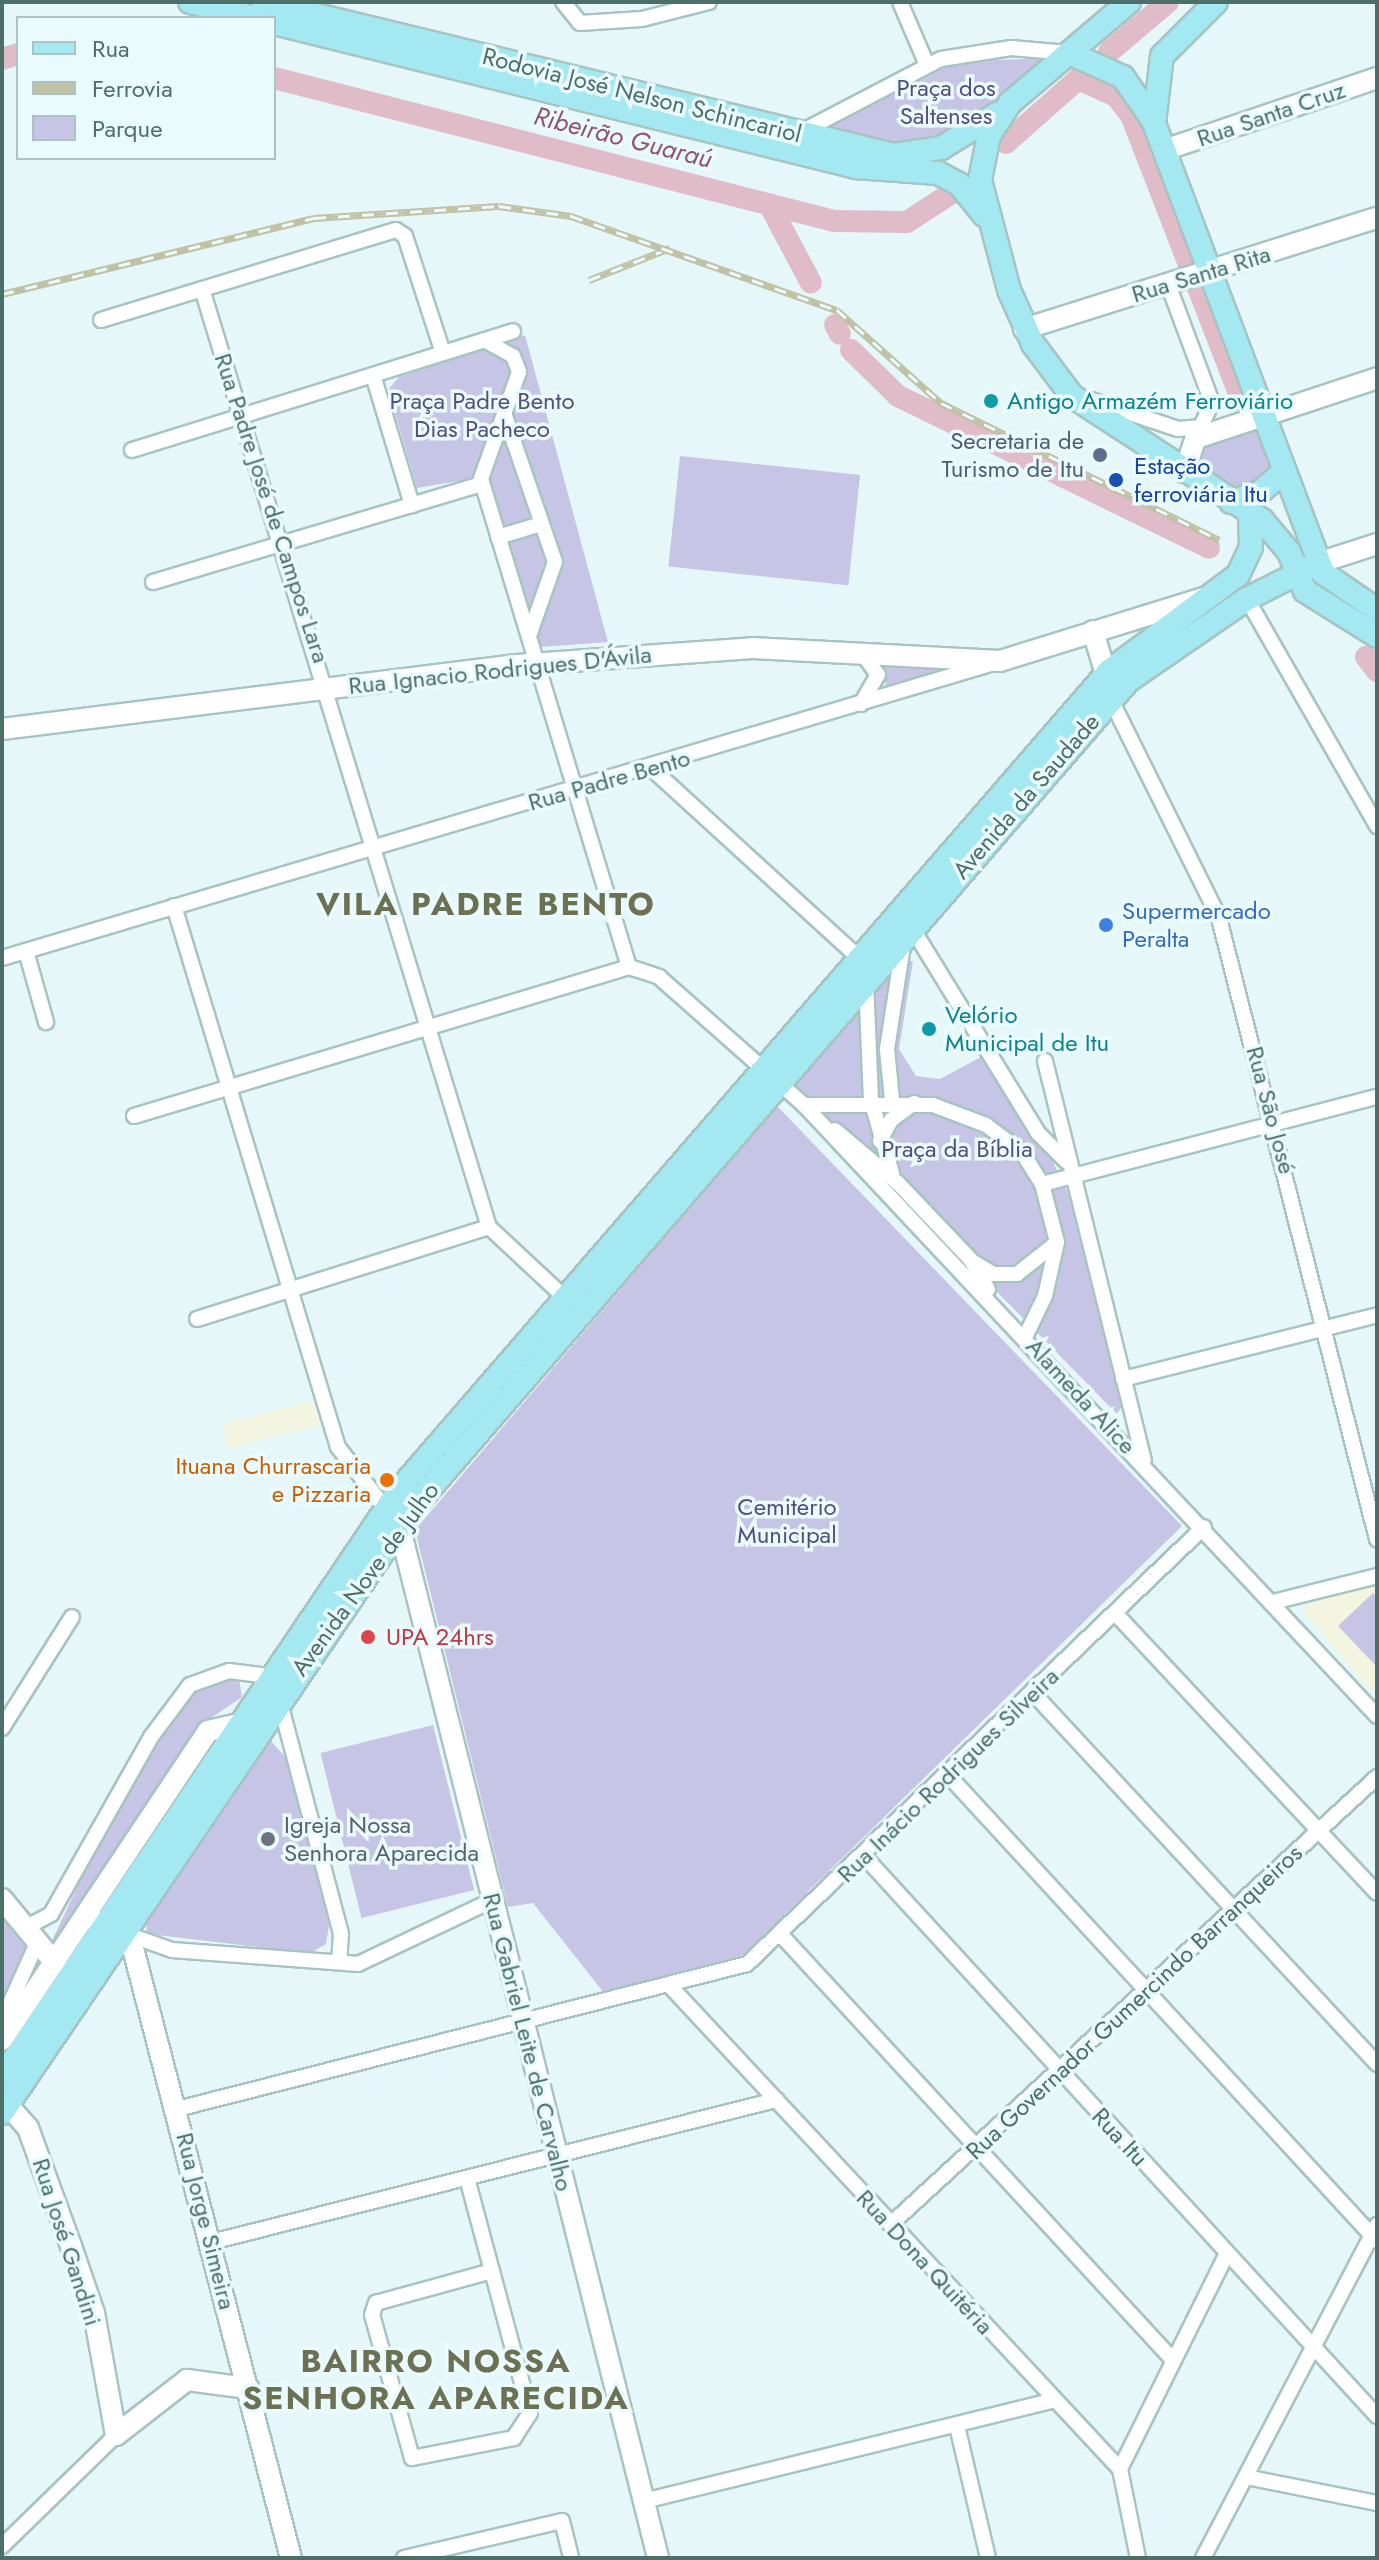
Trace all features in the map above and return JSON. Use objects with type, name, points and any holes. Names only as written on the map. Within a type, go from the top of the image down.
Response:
[{"type":"main road","points":[[190,2],[247,16]]},
{"type":"main road","name":"Rodovia José Nelson Schincariol","points":[[263,2],[796,133],[918,154],[965,137],[1129,2]]},
{"type":"main road","points":[[1154,123],[1162,56],[1216,2]]},
{"type":"main road","name":"Rodovia José Nelson Schincariol","points":[[276,23],[856,167],[938,173],[959,184],[987,219]]},
{"type":"main road","points":[[1069,53],[1123,77],[1154,123],[1206,273],[1318,563],[1334,587],[1377,610]]},
{"type":"main road","points":[[1010,103],[981,157],[987,219],[1024,329],[1072,396],[1269,526],[1297,572],[1325,609],[1377,636]]},
{"type":"main road","points":[[1240,508],[1284,471]]},
{"type":"main road","name":"Avenida da Saudade","points":[[903,927],[1109,671],[1214,595],[1248,557],[1240,508]]},
{"type":"main road","name":"Avenida da Saudade","points":[[762,1067],[858,957],[903,927],[1140,669],[1247,599],[1318,563]]},
{"type":"main road","points":[[779,1083],[866,981],[866,961],[903,927]]},
{"type":"main road","name":"Avenida Nove de Julho","points":[[4,2106],[105,1924],[279,1698],[381,1550],[392,1517],[423,1463],[762,1067]]},
{"type":"main road","name":"Avenida Nove de Julho","points":[[2,2077],[269,1676],[392,1517],[779,1083]]},
{"type":"street","points":[[563,2],[572,18],[642,19],[709,2]]},
{"type":"street","points":[[900,2],[927,65]]},
{"type":"street","points":[[796,133],[927,65],[992,49],[1069,53]]},
{"type":"street","name":"Rua Santa Cruz","points":[[1164,150],[1377,78]]},
{"type":"street","name":"Rua Santa Rita","points":[[1024,329],[1377,218]]},
{"type":"street","points":[[101,320],[401,230],[443,353]]},
{"type":"street","points":[[1174,282],[1212,402],[1184,472]]},
{"type":"street","name":"Rua Padre José de Campos Lara","points":[[202,289],[330,688],[489,1227]]},
{"type":"street","points":[[132,450],[513,331]]},
{"type":"street","points":[[134,1116],[629,967],[572,792],[537,663],[482,484],[518,365],[484,340]]},
{"type":"street","points":[[373,375],[412,505]]},
{"type":"street","points":[[1072,396],[1178,429],[1199,432],[1377,378]]},
{"type":"street","points":[[504,413],[555,562],[529,636]]},
{"type":"street","points":[[153,582],[482,484]]},
{"type":"street","points":[[498,537],[541,524]]},
{"type":"street","points":[[1318,563],[1377,544]]},
{"type":"street","name":"Rua Padre Bento","points":[[2,958],[375,843],[572,792],[1214,595]]},
{"type":"street","points":[[1247,599],[1377,826]]},
{"type":"street","points":[[1093,631],[1109,671],[1111,700]]},
{"type":"street","name":"Rua Ignacio Rodrigues D'Ávila","points":[[2,729],[537,663],[752,648],[1000,661]]},
{"type":"street","points":[[861,704],[878,675],[863,654]]},
{"type":"street","name":"Rua São José","points":[[1111,700],[1214,905],[1276,1124],[1377,1539]]},
{"type":"street","points":[[651,768],[858,957]]},
{"type":"street","points":[[174,906],[338,1447],[392,1517]]},
{"type":"street","points":[[892,1100],[890,1020],[903,927]]},
{"type":"street","points":[[903,927],[1038,1133],[1066,1161]]},
{"type":"street","points":[[26,951],[46,1022]]},
{"type":"street","name":"Alameda Alice","points":[[629,967],[659,977],[804,1105],[1145,1464],[1377,1716]]},
{"type":"street","points":[[866,981],[871,1100],[880,1141],[898,1183]]},
{"type":"street","points":[[867,1014],[890,1020]]},
{"type":"street","points":[[1045,1061],[1066,1161],[1073,1176],[1145,1464]]},
{"type":"street","points":[[1042,1184],[1377,1097]]},
{"type":"street","points":[[804,1105],[871,1100],[914,1103],[986,1125],[1022,1152],[1042,1184],[1057,1242],[1025,1337]]},
{"type":"street","points":[[880,1141],[891,1120],[914,1103]]},
{"type":"street","points":[[817,1119],[862,1146],[971,1260],[993,1274],[1017,1274],[1057,1242]]},
{"type":"street","points":[[197,1319],[489,1227],[564,1297]]},
{"type":"street","points":[[971,1260],[992,1302]]},
{"type":"street","points":[[1123,1379],[1377,1315]]},
{"type":"street","name":"Rua Gabriel Leite de Carvalho","points":[[392,1517],[493,1900],[658,2558]]},
{"type":"street","name":"Rua Inácio Rodrigues Silveira","points":[[177,2109],[524,2024],[747,1964],[782,1936],[1204,1527]]},
{"type":"street","points":[[1273,1602],[1377,1576]]},
{"type":"street","points":[[1115,1613],[1377,1893]]},
{"type":"street","points":[[2,1728],[72,1617]]},
{"type":"street","points":[[2,2021],[31,1935],[51,1914],[184,1692],[206,1674],[269,1676]]},
{"type":"street","points":[[1033,1693],[1377,2064]]},
{"type":"street","points":[[279,1698],[341,1934],[339,1962]]},
{"type":"street","points":[[948,1775],[1375,2234],[1203,2558]]},
{"type":"street","name":"Rua Governador Gumercindo Barranqueiros","points":[[890,2225],[1377,1777]]},
{"type":"street","name":"Rua Itu","points":[[864,1856],[1377,2416]]},
{"type":"street","points":[[2,1899],[55,1963]]},
{"type":"street","points":[[2,2040],[55,1963],[105,1924],[172,1950],[339,1962],[373,1960],[493,1900]]},
{"type":"street","name":"Rua Jorge Simeira","points":[[105,1924],[177,2109],[291,2558]]},
{"type":"street","points":[[782,1936],[1172,2359]]},
{"type":"street","name":"Rua Dona Quitéria","points":[[670,1986],[1120,2469]]},
{"type":"street","points":[[211,2242],[776,2100]]},
{"type":"street","name":"Rua José Gandini","points":[[4,2106],[28,2128],[89,2300],[116,2435]]},
{"type":"street","points":[[467,2178],[492,2271],[530,2413],[526,2427],[514,2438],[412,2458],[372,2315],[376,2303],[492,2271]]},
{"type":"street","points":[[1138,2558],[1120,2469],[1227,2253]]},
{"type":"street","points":[[2,2546],[116,2435],[187,2380],[248,2388]]},
{"type":"street","points":[[644,2501],[1054,2400]]},
{"type":"street","points":[[957,2426],[988,2558]]},
{"type":"street","points":[[1246,2477],[1377,2503]]},
{"type":"street","points":[[404,2558],[562,2521],[571,2558]]},
{"type":"shaded area","points":[[314,1401],[320,1425],[228,1448],[222,1424]]},
{"type":"shaded area","points":[[1377,1586],[1377,1697],[1303,1612],[1309,1603]]},
{"type":"green space","name":"Praça dos Saltenses","points":[[1054,58],[947,139],[894,148],[821,132],[958,61]]},
{"type":"green space","name":"Praça Padre Bento Dias Pacheco","points":[[525,335],[608,642],[541,647],[489,476],[417,488],[388,390],[399,377]]},
{"type":"green space","points":[[1258,428],[1275,470],[1249,488],[1234,488],[1195,467],[1198,448]]},
{"type":"green space","points":[[680,456],[860,475],[848,585],[668,566]]},
{"type":"green space","points":[[884,662],[951,669],[886,692]]},
{"type":"green space","name":"Praça da Bíblia","points":[[894,961],[913,961],[899,1049],[916,1076],[940,1079],[981,1057],[1052,1160],[1068,1193],[1122,1406],[1117,1414],[794,1085]]},
{"type":"green space","name":"Cemitério Municipal","points":[[777,1106],[1182,1526],[743,1955],[604,1993],[533,1903],[508,1907],[415,1530]]},
{"type":"green space","points":[[1373,1593],[1377,1597],[1377,1667],[1338,1626]]},
{"type":"green space","points":[[219,1674],[239,1679],[242,1697],[202,1724],[58,1947],[50,1945],[121,1793],[189,1694]]},
{"type":"green space","points":[[433,1725],[474,1890],[362,1918],[320,1753]]},
{"type":"green space","points":[[269,1739],[288,1760],[329,1925],[326,1944],[310,1953],[148,1934],[144,1920]]},
{"type":"green space","points":[[2,1915],[29,1948],[2,2007]]},
{"type":"waterway","name":"Ribeirão Guaraú","points":[[1109,52],[1168,2]]},
{"type":"waterway","name":"Ribeirão Guaraú","points":[[2,59],[16,55]]},
{"type":"waterway","name":"Ribeirão Guaraú","points":[[1006,143],[1086,72]]},
{"type":"waterway","name":"Ribeirão Guaraú","points":[[276,79],[834,221],[907,222],[953,192]]},
{"type":"waterway","points":[[1078,79],[1116,96],[1131,115],[1243,404]]},
{"type":"waterway","points":[[769,204],[811,283]]},
{"type":"waterway","points":[[835,325],[840,334]]},
{"type":"waterway","points":[[851,350],[898,396],[1209,548]]},
{"type":"waterway","points":[[1366,657],[1377,671]]},
{"type":"railway","points":[[2,294],[314,218],[499,206],[571,216],[837,310],[941,403],[1219,540]]},
{"type":"railway","points":[[589,280],[670,248]]},
{"type":"place","name":"Antigo Armazém Ferroviário","points":[[991,401]]},
{"type":"place","name":"Secretaria de Turismo de Itu","points":[[1100,455]]},
{"type":"place","name":"Estação ferroviária Itu","points":[[1116,480]]},
{"type":"place","name":"Supermercado Peralta","points":[[1106,925]]},
{"type":"place","name":"Velório Municipal de Itu","points":[[929,1029]]},
{"type":"place","name":"Ituana Churrascaria e Pizzaria","points":[[387,1480]]},
{"type":"place","name":"UPA 24hrs","points":[[368,1637]]},
{"type":"place","name":"Igreja Nossa Senhora Aparecida","points":[[268,1839]]},
{"type":"district","name":"VILA PADRE BENTO","points":[[486,904]]},
{"type":"district","name":"BAIRRO NOSSA SENHORA APARECIDA","points":[[436,2380]]}]
